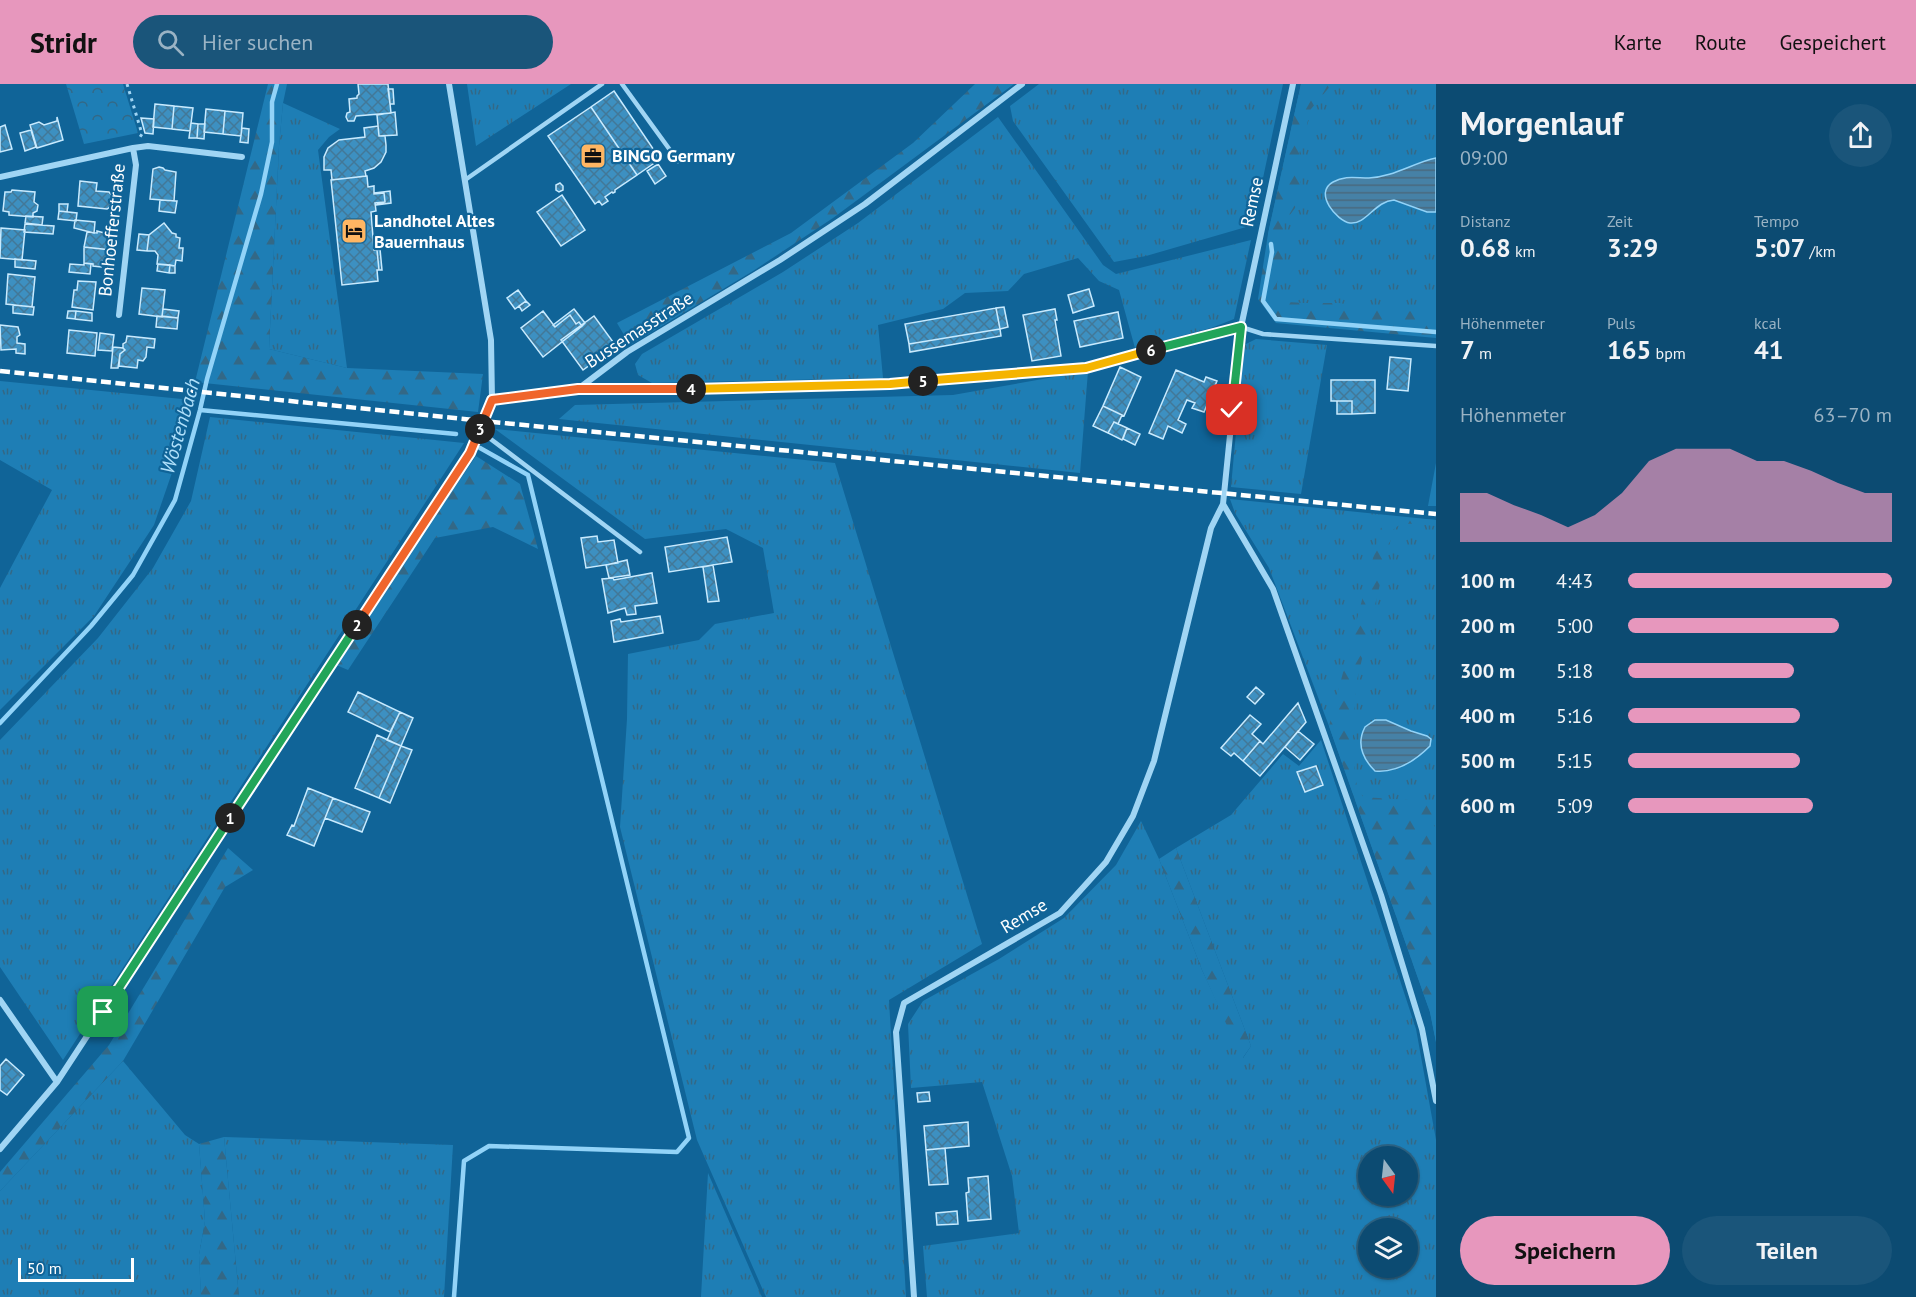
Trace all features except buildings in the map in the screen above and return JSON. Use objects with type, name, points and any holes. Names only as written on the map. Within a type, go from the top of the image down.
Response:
[{"type":"street","points":[[0,1149],[57,1082],[470,453],[480,431],[492,400],[490,340],[449,84]]},
{"type":"street","name":"Bussemasstraße","points":[[492,400],[578,389],[627,352],[780,260],[865,204],[1022,84]]},
{"type":"street","name":"Remse","points":[[914,1297],[896,1032],[904,1003],[1060,913],[1106,862],[1133,816],[1154,761],[1211,528],[1223,504],[1241,327],[1293,84]]},
{"type":"street","name":"Bonhoefferstraße","points":[[0,177],[148,146],[242,157]]},
{"type":"street","name":"Bonhoefferstraße","points":[[119,315],[136,165],[133,148]]},
{"type":"street","points":[[578,389],[663,390],[890,384],[1086,368],[1241,327]]},
{"type":"street","points":[[1223,504],[1273,590],[1381,895],[1422,1029],[1436,1101]]},
{"type":"street","points":[[0,1000],[57,1082]]},
{"type":"lane","points":[[465,180],[602,84]]},
{"type":"lane","points":[[622,84],[678,161]]},
{"type":"lane","points":[[1241,327],[1263,334],[1436,346]]},
{"type":"lane","points":[[480,431],[640,552]]},
{"type":"path","points":[[127,84],[142,134],[133,148]]},
{"type":"green space","points":[[66,84],[123,84],[138,133],[84,144]]},
{"type":"green space","points":[[268,84],[287,84],[279,146],[269,349],[347,368],[483,374],[478,412],[195,382]]},
{"type":"green space","points":[[467,84],[571,84],[476,146]]},
{"type":"green space","points":[[975,84],[1014,84],[833,218],[753,271],[630,345],[617,323],[791,233],[913,143]]},
{"type":"green space","points":[[1039,84],[1283,84],[1253,225],[1146,256],[1114,262],[1013,121],[1010,106]]},
{"type":"green space","points":[[1301,84],[1436,84],[1436,330],[1279,316],[1268,234]]},
{"type":"green space","points":[[1301,84],[1332,84],[1311,109],[1296,166],[1301,184],[1295,208],[1284,223],[1282,231],[1284,257],[1277,292],[1288,302],[1339,303],[1394,312],[1436,310],[1436,338],[1276,323],[1258,299],[1268,234]]},
{"type":"green space","points":[[283,103],[340,129],[329,137],[318,150],[347,368],[269,349]]},
{"type":"green space","points":[[998,117],[1103,265],[1116,274],[1251,240],[1234,319],[1211,328],[1135,348],[1119,290],[1099,281],[1078,258],[1024,274],[1008,291],[965,293],[943,309],[878,325],[883,378],[652,383],[638,375],[635,364],[642,354],[783,272],[858,223]]},
{"type":"green space","points":[[1256,339],[1327,345],[1301,494],[1231,487],[1244,345]]},
{"type":"green space","points":[[1088,371],[1080,473],[559,419],[575,405],[953,395]]},
{"type":"green space","points":[[0,381],[192,400],[177,458],[154,525],[94,616],[0,710],[0,588],[52,490],[0,460]]},
{"type":"green space","points":[[210,417],[464,443],[63,1060],[0,967],[0,740],[98,638],[153,568],[191,501]]},
{"type":"green space","points":[[495,429],[835,463],[982,944],[889,1000],[906,1297],[766,1297],[697,1140],[620,827],[627,719],[628,654],[699,640],[715,624],[774,613],[763,548],[726,529],[645,539]]},
{"type":"green space","points":[[476,456],[520,484],[538,549],[493,527],[435,538],[348,670],[334,664]]},
{"type":"green space","points":[[1436,463],[1436,506],[1428,506]]},
{"type":"green space","points":[[1230,499],[1436,520],[1436,1042],[1430,1012],[1329,726],[1269,568],[1235,513]]},
{"type":"green space","points":[[1384,516],[1436,520],[1436,526],[1407,524],[1393,530],[1356,684],[1352,749],[1357,787],[1363,797],[1424,801],[1432,810],[1436,842],[1436,1042],[1430,1012],[1329,726]]},
{"type":"green space","points":[[1321,740],[1416,1029],[1436,1140],[1436,1297],[927,1297],[923,1246],[1019,1233],[1012,1176],[982,1082],[911,1088],[908,1024],[923,1001],[999,959],[1064,918],[1116,865],[1141,821],[1159,859],[1202,970],[1243,1058],[1251,1046],[1176,848],[1231,815],[1283,754],[1299,766]]},
{"type":"green space","points":[[228,848],[253,870],[225,887],[123,1061],[0,1191],[0,1172],[109,1045]]},
{"type":"green space","points":[[1176,848],[1251,1046],[1242,1059],[1202,970],[1159,859]]},
{"type":"green space","points":[[123,1061],[185,1135],[199,1144],[205,1221],[199,1255],[201,1297],[0,1297],[0,1191]]},
{"type":"green space","points":[[224,1137],[453,1145],[444,1297],[239,1297]]},
{"type":"green space","points":[[224,1137],[239,1297],[201,1297],[199,1255],[205,1221],[199,1144]]},
{"type":"green space","points":[[708,1173],[762,1297],[701,1297]]},
{"type":"shaded area","points":[[1436,158],[1436,212],[1427,212],[1394,200],[1381,204],[1356,223],[1350,223],[1334,212],[1326,199],[1327,187],[1337,180],[1378,177]]},
{"type":"shaded area","points":[[1375,720],[1386,720],[1427,736],[1431,739],[1430,746],[1405,765],[1391,770],[1375,771],[1364,756],[1361,739],[1365,727]]},
{"type":"waterway","name":"Wöstenbach","points":[[0,723],[91,626],[133,575],[175,500],[207,379],[261,194],[272,142],[272,102],[277,84]]},
{"type":"waterway","points":[[1271,244],[1272,252],[1263,301],[1276,319],[1436,332]]},
{"type":"waterway","points":[[200,410],[456,434]]},
{"type":"waterway","points":[[454,1297],[464,1161],[489,1146],[677,1152],[689,1138],[528,475],[480,448]]},
{"type":"railway","points":[[0,371],[483,421],[1436,514]]},
{"type":"place","name":"BINGO Germany","points":[[593,156]]},
{"type":"place","name":"Landhotel Altes Bauernhaus","points":[[354,231]]},
{"type":"route","points":[[103,1012],[470,453],[492,400],[578,389],[663,390],[890,384],[1086,368],[1241,327],[1232,410]]}]
